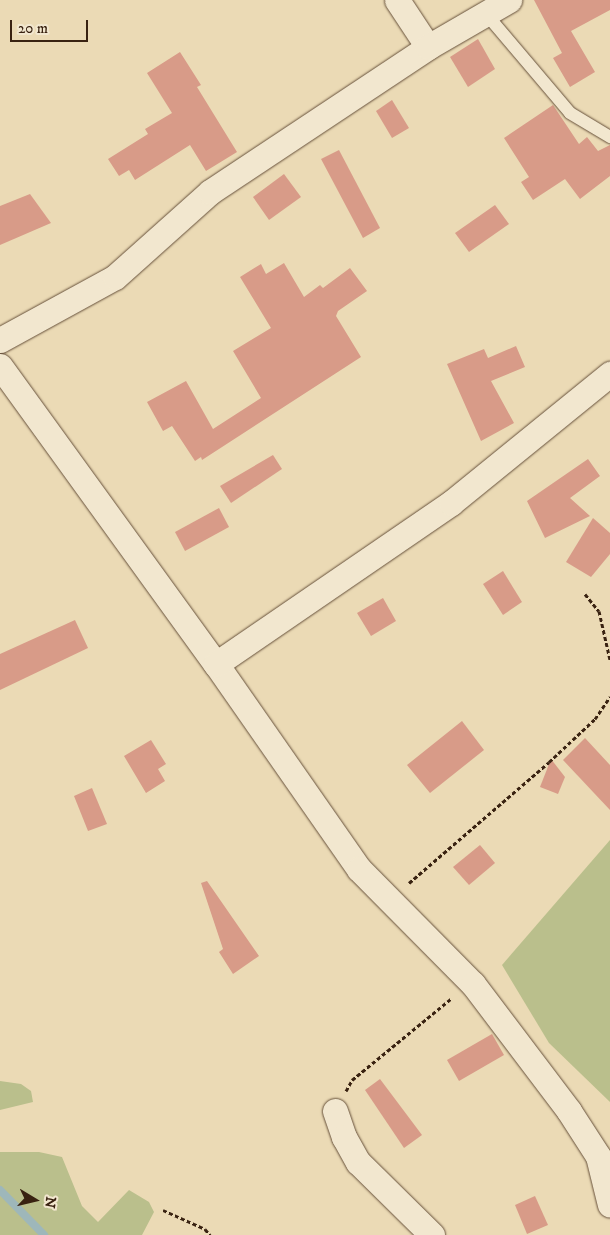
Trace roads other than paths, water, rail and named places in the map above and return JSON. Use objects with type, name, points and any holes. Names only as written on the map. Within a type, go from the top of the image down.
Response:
[{"type":"street","points":[[397,0],[428,47]]},
{"type":"street","points":[[0,340],[115,277],[210,192],[428,47],[487,15],[509,0]]},
{"type":"street","points":[[0,366],[216,664],[359,869],[473,984],[569,1111],[598,1156],[610,1205]]},
{"type":"street","points":[[216,664],[452,503],[610,374]]},
{"type":"street","points":[[335,1111],[344,1137],[358,1162],[432,1235]]},
{"type":"lane","points":[[487,15],[570,113],[610,137]]},
{"type":"waterway","points":[[0,1190],[44,1235]]}]
